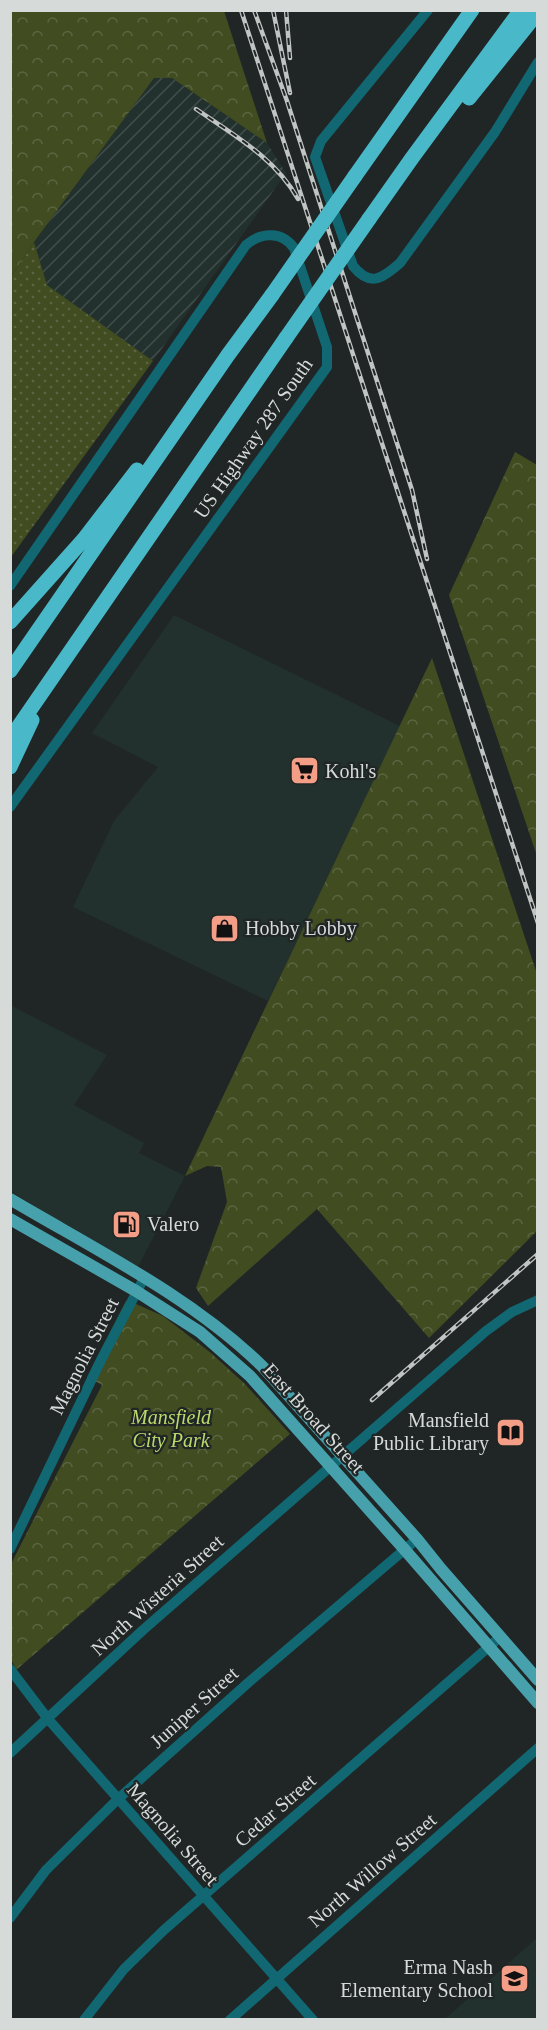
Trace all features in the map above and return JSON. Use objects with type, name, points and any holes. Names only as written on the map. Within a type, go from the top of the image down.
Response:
[{"type":"highway","points":[[10,671],[228,355],[472,10]]},
{"type":"highway","points":[[10,739],[369,219],[520,10]]},
{"type":"highway","points":[[412,158],[435,142],[537,12]]},
{"type":"highway","points":[[10,622],[84,539],[206,376],[228,355]]},
{"type":"highway","points":[[10,767],[48,686]]},
{"type":"main road","name":"East Broad Street","points":[[10,1199],[144,1278],[211,1322],[262,1366],[417,1539],[537,1680]]},
{"type":"main road","name":"East Broad Street","points":[[10,1219],[200,1332],[250,1376],[537,1703]]},
{"type":"main road","points":[[67,1251],[74,1237]]},
{"type":"main road","points":[[200,1332],[211,1322]]},
{"type":"main road","points":[[250,1376],[262,1366]]},
{"type":"street","points":[[428,10],[321,141],[315,157],[353,266],[360,275],[370,279],[379,279],[400,263],[495,132],[537,62]]},
{"type":"street","name":"US Highway 287 South","points":[[10,586],[246,245],[257,237],[266,235],[279,236],[291,243],[327,347],[327,367],[10,807]]},
{"type":"street","name":"Magnolia Street","points":[[10,1549],[96,1371],[144,1278]]},
{"type":"street","name":"North Wisteria Street","points":[[10,1752],[143,1630],[486,1331],[512,1312],[537,1300]]},
{"type":"street","name":"Juniper Street","points":[[10,1918],[46,1870],[118,1799],[249,1682],[417,1539]]},
{"type":"street","name":"Cedar Street","points":[[84,2019],[124,1969],[164,1929],[500,1637]]},
{"type":"street","name":"Magnolia Street","points":[[10,1669],[48,1719],[313,2019]]},
{"type":"street","name":"North Willow Street","points":[[231,2019],[537,1748]]},
{"type":"shaded area","points":[[154,78],[172,78],[267,143],[286,173],[153,361],[47,285],[34,242]]},
{"type":"shaded area","points":[[174,615],[400,726],[268,1001],[73,907],[114,821],[158,767],[92,733]]},
{"type":"shaded area","points":[[10,1005],[107,1055],[74,1105],[144,1143],[139,1153],[185,1176],[138,1267],[11,1191]]},
{"type":"shaded area","name":"Erma Nash Elementary School","points":[[537,1938],[537,2019],[445,2019]]},
{"type":"green space","points":[[11,10],[224,11],[267,143],[172,78],[154,78],[11,277]]},
{"type":"green space","points":[[34,242],[47,285],[153,361],[11,557],[11,277]]},
{"type":"green space","points":[[515,452],[537,465],[537,856],[449,595]]},
{"type":"green space","points":[[432,658],[537,974],[537,1231],[429,1338],[317,1209],[208,1306],[196,1288],[227,1202],[221,1167],[207,1166],[185,1176]]},
{"type":"green space","name":"Mansfield City Park","points":[[126,1301],[163,1316],[211,1353],[244,1383],[290,1434],[16,1670],[11,1659],[10,1566],[102,1385],[87,1377]]},
{"type":"railway","points":[[241,10],[538,923]]},
{"type":"railway","points":[[254,10],[287,101],[412,490],[427,559]]},
{"type":"railway","points":[[273,10],[290,93]]},
{"type":"railway","points":[[286,10],[290,58]]},
{"type":"railway","points":[[196,109],[266,159],[289,184],[298,199]]},
{"type":"railway","points":[[372,1400],[538,1254]]},
{"type":"place","name":"Kohl's","points":[[304,771]]},
{"type":"place","name":"Hobby Lobby","points":[[224,928]]},
{"type":"place","name":"Valero","points":[[126,1224]]},
{"type":"place","name":"Mansfield Public Library","points":[[510,1432]]},
{"type":"place","name":"Erma Nash Elementary School","points":[[514,1979]]}]
